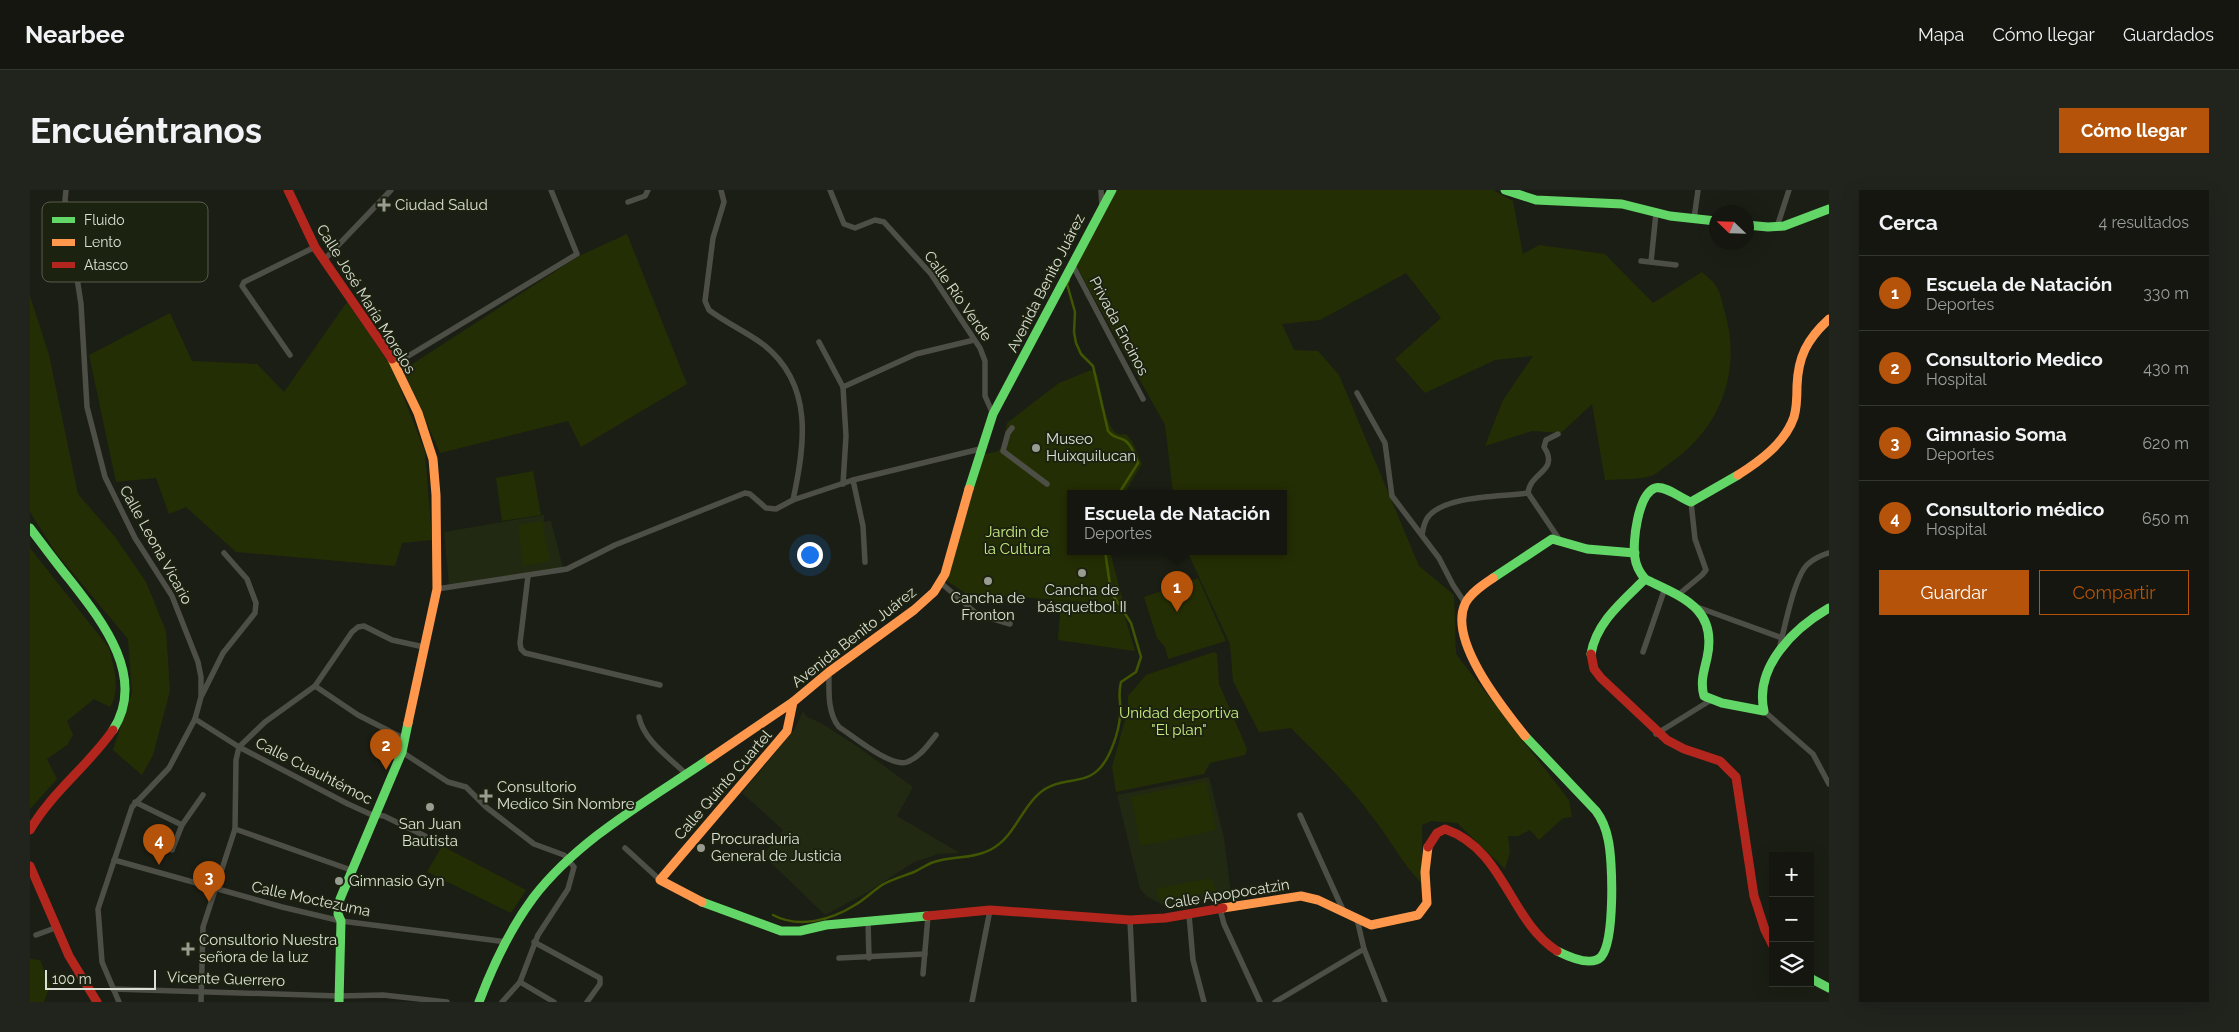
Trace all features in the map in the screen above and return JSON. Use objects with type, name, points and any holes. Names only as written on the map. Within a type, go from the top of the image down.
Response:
[{"type":"main road","name":"Calle José María Morelos","points":[[288,190],[315,247],[395,364],[418,413],[433,459],[436,504],[437,589],[402,752],[340,899],[338,914],[341,921],[339,999]]},
{"type":"main road","name":"Avenida Benito Juárez","points":[[479,1002],[494,963],[535,896],[570,861],[607,829],[793,702],[829,672],[914,610],[941,583],[980,449],[993,414],[1112,190]]},
{"type":"main road","points":[[1505,190],[1536,202],[1555,204],[1617,203],[1656,213],[1709,220]]},
{"type":"main road","points":[[1754,226],[1777,227],[1790,224],[1815,212],[1829,209]]},
{"type":"main road","points":[[1829,319],[1814,332],[1803,348],[1797,363],[1797,409],[1792,424],[1782,438],[1756,462],[1723,485],[1691,502],[1660,488],[1653,488],[1647,493],[1639,514],[1634,553],[1638,568],[1645,579],[1678,595],[1696,607],[1711,628],[1712,643],[1701,683],[1704,696],[1711,700],[1764,711],[1761,698],[1763,683],[1779,652],[1813,617],[1829,608]]},
{"type":"main road","points":[[30,528],[96,614],[114,641],[121,656],[125,695],[121,715],[113,733],[55,798],[30,830]]},
{"type":"main road","points":[[1465,603],[1491,580],[1552,539],[1559,539],[1587,549],[1634,553]]},
{"type":"main road","points":[[1645,579],[1604,622],[1595,637],[1592,661],[1598,675],[1628,702],[1656,734],[1683,749],[1716,758],[1736,777],[1745,824],[1753,894],[1763,929],[1771,942]]},
{"type":"main road","name":"Calle Apopocatzin","points":[[660,880],[692,898],[781,932],[791,932],[826,925],[990,910],[1130,920],[1189,915],[1284,897],[1300,896],[1318,900],[1343,910],[1357,919],[1372,925],[1405,918],[1423,911],[1427,903],[1427,851],[1429,842],[1434,834],[1445,829],[1456,833],[1491,864],[1535,930],[1558,952],[1571,958],[1590,961],[1600,959],[1605,951],[1612,889],[1612,863],[1606,832],[1599,816],[1551,767],[1492,693],[1476,666],[1465,637],[1463,610],[1465,603]]},
{"type":"main road","name":"Calle Quinto Cuartel","points":[[660,880],[787,730],[793,702]]},
{"type":"main road","points":[[30,866],[55,928],[72,962],[97,1002]]},
{"type":"main road","points":[[1814,980],[1829,988]]},
{"type":"street","points":[[324,260],[391,190]]},
{"type":"street","points":[[395,364],[577,254],[551,190]]},
{"type":"street","points":[[628,202],[645,196],[648,190]]},
{"type":"street","points":[[721,190],[724,202],[713,238],[705,301],[709,310],[764,345],[780,362],[799,393],[804,448],[793,500]]},
{"type":"street","name":"Calle Río Verde","points":[[830,190],[844,224],[850,228],[855,228],[880,220],[893,230],[930,274],[974,340],[985,361],[984,391],[993,414]]},
{"type":"street","points":[[1101,190],[1102,207]]},
{"type":"street","points":[[1694,219],[1698,190]]},
{"type":"street","points":[[1777,227],[1789,190]]},
{"type":"street","points":[[1651,262],[1656,213]]},
{"type":"street","points":[[290,355],[242,286],[244,282],[315,247]]},
{"type":"street","points":[[1641,261],[1676,265]]},
{"type":"street","name":"Privada Encinos","points":[[1072,265],[1143,398]]},
{"type":"street","name":"Calle Leona Vicario","points":[[78,282],[82,304],[87,407],[105,477],[130,530],[172,596],[182,618],[198,662],[201,697],[196,719],[169,768],[135,802],[129,812],[98,909],[102,962],[119,1002]]},
{"type":"street","points":[[843,387],[909,357],[974,340]]},
{"type":"street","points":[[819,342],[843,387],[846,436],[843,484]]},
{"type":"street","points":[[1357,393],[1385,444],[1392,496],[1439,558],[1465,603]]},
{"type":"street","points":[[1012,428],[1003,451],[1047,484]]},
{"type":"street","points":[[1558,434],[1546,440],[1544,447],[1550,456],[1550,461],[1528,487],[1528,494],[1559,539]]},
{"type":"street","points":[[437,589],[566,570],[615,545],[745,493],[750,494],[766,508],[776,509],[793,500],[853,480],[980,449]]},
{"type":"street","points":[[853,480],[863,526],[865,562]]},
{"type":"street","points":[[1422,535],[1428,517],[1440,506],[1454,501],[1528,494]]},
{"type":"street","points":[[1678,595],[1706,570],[1695,539],[1691,502]]},
{"type":"street","points":[[201,697],[223,652],[255,613],[256,603],[247,579],[224,553]]},
{"type":"street","points":[[1779,652],[1788,611],[1803,571],[1807,564],[1829,553]]},
{"type":"street","points":[[528,576],[520,642],[521,649],[525,653],[660,685]]},
{"type":"street","points":[[941,583],[977,614],[1010,624]]},
{"type":"street","points":[[1643,652],[1665,588]]},
{"type":"street","points":[[1696,607],[1782,638]]},
{"type":"street","points":[[201,1002],[203,927],[234,829],[236,760],[239,747],[265,722],[315,686],[352,632],[358,627],[364,626],[392,640],[424,647]]},
{"type":"street","points":[[829,672],[833,720],[839,727],[887,759],[902,763],[908,762],[924,751],[936,735]]},
{"type":"street","points":[[315,686],[358,714],[405,739]]},
{"type":"street","points":[[1656,734],[1711,700]]},
{"type":"street","points":[[1764,711],[1813,754],[1829,784]]},
{"type":"street","points":[[639,717],[641,728],[686,774]]},
{"type":"street","name":"Calle Cuauhtémoc","points":[[196,719],[239,747],[348,804],[384,816],[425,836]]},
{"type":"street","points":[[402,752],[448,782],[466,787],[486,807],[534,844],[564,856],[570,861],[573,872],[568,889],[534,942],[520,982],[502,1002]]},
{"type":"street","points":[[172,850],[182,824],[203,795]]},
{"type":"street","points":[[135,802],[182,824]]},
{"type":"street","points":[[1300,815],[1343,910]]},
{"type":"street","points":[[234,829],[351,870]]},
{"type":"street","name":"Calle Apopocatzin","points":[[625,848],[660,880]]},
{"type":"street","name":"Calle Moctezuma","points":[[114,860],[214,889],[341,921],[507,942]]},
{"type":"street","points":[[1220,909],[1224,924],[1260,1002]]},
{"type":"street","points":[[972,1002],[990,910]]},
{"type":"street","points":[[1189,915],[1193,960],[1204,1002]]},
{"type":"street","points":[[923,974],[928,916]]},
{"type":"street","points":[[1357,919],[1364,949],[1385,1002]]},
{"type":"street","points":[[1130,920],[1134,1002]]},
{"type":"street","points":[[868,921],[869,958]]},
{"type":"street","points":[[36,935],[55,928]]},
{"type":"street","points":[[534,942],[600,978],[600,984],[587,1002]]},
{"type":"street","points":[[1276,1002],[1364,949]]},
{"type":"street","points":[[839,958],[924,954]]},
{"type":"street","points":[[520,982],[554,1002]]},
{"type":"street","name":"Vicente Guerrero","points":[[113,989],[200,990],[339,999],[383,995],[447,1002]]},
{"type":"shaded area","points":[[544,515],[544,522],[551,521],[563,568],[449,585],[444,532]]},
{"type":"shaded area","points":[[803,711],[807,717],[821,723],[858,747],[913,787],[897,816],[960,853],[938,854],[914,862],[868,892],[825,915],[763,855],[783,830],[742,793],[794,730]]},
{"type":"shaded area","points":[[1209,777],[1224,838],[1231,894],[1163,905],[1148,897],[1140,889],[1117,795]]},
{"type":"green space","points":[[1116,190],[1493,190],[1513,201],[1523,254],[1539,245],[1605,254],[1653,303],[1702,272],[1712,281],[1720,294],[1730,335],[1731,356],[1723,397],[1714,416],[1687,449],[1653,475],[1634,479],[1605,480],[1592,404],[1561,433],[1532,431],[1485,446],[1503,400],[1533,356],[1495,360],[1425,393],[1395,359],[1441,318],[1406,273],[1320,320],[1282,324],[1294,350],[1318,351],[1339,375],[1419,566],[1454,595],[1456,654],[1569,800],[1572,817],[1563,818],[1539,840],[1530,830],[1518,836],[1508,836],[1510,852],[1505,869],[1457,823],[1431,821],[1422,825],[1422,884],[1355,795],[1291,728],[1259,732],[1233,681],[1230,644],[1189,555],[1287,555],[1287,490],[1173,490],[1165,425],[1073,260]]},
{"type":"green space","points":[[627,234],[687,384],[581,447],[568,421],[440,453],[403,370],[579,256]]},
{"type":"green space","points":[[30,296],[49,355],[78,494],[115,537],[146,582],[166,631],[170,691],[153,755],[142,775],[113,750],[132,693],[128,639],[56,553],[30,512]]},
{"type":"green space","points":[[347,302],[392,367],[425,452],[432,540],[402,543],[395,566],[236,552],[186,507],[169,514],[156,478],[116,482],[89,355],[170,313],[192,361],[257,364],[284,392]]},
{"type":"green space","name":"Jardin de la Cultura","points":[[1091,370],[1097,374],[1104,407],[1110,424],[1114,431],[1118,434],[1126,434],[1132,441],[1142,464],[1128,490],[1067,490],[1067,555],[1111,555],[1124,605],[965,593],[947,581],[984,454],[996,452],[1002,448],[1007,423],[1059,383]]},
{"type":"green space","points":[[533,471],[541,515],[502,521],[496,478]]},
{"type":"green space","points":[[542,521],[550,561],[523,566],[518,525]]},
{"type":"green space","points":[[30,548],[109,648],[116,686],[110,707],[94,699],[67,721],[73,735],[67,745],[47,759],[57,779],[30,809]]},
{"type":"green space","points":[[1198,578],[1226,641],[1168,659],[1165,647],[1157,638],[1144,597]]},
{"type":"green space","points":[[1054,600],[1118,606],[1125,617],[1135,651],[1058,640],[1060,614]]},
{"type":"green space","name":"Unidad deportiva \"El plan\"","points":[[1214,652],[1217,654],[1219,684],[1247,749],[1245,755],[1210,763],[1204,774],[1116,792],[1112,767],[1128,709],[1128,696],[1146,675]]},
{"type":"green space","points":[[1206,781],[1216,830],[1141,846],[1131,797]]},
{"type":"green space","points":[[442,846],[526,890],[511,913],[427,872]]},
{"type":"green space","points":[[1211,878],[1216,891],[1164,901],[1158,898],[1156,889]]},
{"type":"green space","points":[[30,959],[40,960],[50,986],[44,1002],[30,1002]]},
{"type":"waterway","points":[[1069,280],[1067,284],[1075,312],[1074,332],[1076,343],[1081,354],[1093,366],[1108,431],[1113,436],[1128,443],[1138,463],[1121,490]]},
{"type":"waterway","points":[[773,915],[783,919],[804,922],[836,915],[855,905],[886,883],[931,863],[977,855],[990,850],[1006,837],[1030,803],[1045,789],[1059,783],[1088,777],[1100,768],[1111,750],[1118,729],[1121,682],[1136,672],[1141,657],[1131,623],[1111,592],[1106,555]]},
{"type":"traffic: fast","points":[[969,489],[993,414],[1112,190]]},
{"type":"traffic: fast","points":[[1505,190],[1536,200],[1622,204],[1670,216],[1709,220]]},
{"type":"traffic: fast","points":[[1754,226],[1784,226],[1829,209]]},
{"type":"traffic: fast","points":[[1591,654],[1594,642],[1612,612],[1645,579],[1636,564],[1634,542],[1640,509],[1649,492],[1655,488],[1664,488],[1691,502],[1738,475]]},
{"type":"traffic: fast","points":[[30,528],[95,613],[116,651],[123,670],[125,690],[122,710],[113,730]]},
{"type":"traffic: fast","points":[[1493,578],[1552,539],[1587,549],[1635,553]]},
{"type":"traffic: fast","points":[[1645,579],[1684,599],[1694,606],[1702,616],[1707,627],[1709,641],[1702,681],[1704,696],[1722,703],[1764,711],[1762,695],[1765,679],[1771,664],[1790,638],[1803,626],[1829,608]]},
{"type":"traffic: fast","points":[[339,1002],[341,921],[338,914],[340,899],[402,752],[408,723]]},
{"type":"traffic: fast","points":[[1525,736],[1596,811],[1605,828],[1610,849],[1612,900],[1606,948],[1601,957],[1591,961],[1573,958],[1557,951]]},
{"type":"traffic: fast","points":[[479,1002],[509,935],[533,898],[551,877],[571,857],[615,822],[709,759]]},
{"type":"traffic: fast","points":[[702,902],[781,931],[800,931],[826,925],[927,916]]},
{"type":"traffic: fast","points":[[1814,980],[1829,988]]},
{"type":"traffic: slow","points":[[1738,475],[1755,464],[1785,435],[1796,409],[1799,366],[1805,349],[1809,341],[1829,319]]},
{"type":"traffic: slow","points":[[392,359],[418,413],[433,459],[436,495],[437,589],[408,723]]},
{"type":"traffic: slow","points":[[709,759],[793,702],[829,672],[914,610],[934,592],[945,574],[969,489]]},
{"type":"traffic: slow","points":[[1493,578],[1467,600],[1462,619],[1464,636],[1480,673],[1525,736]]},
{"type":"traffic: slow","points":[[702,902],[660,880],[787,731],[793,702]]},
{"type":"traffic: slow","points":[[1223,908],[1301,896],[1318,900],[1371,925],[1418,915],[1427,903],[1425,872],[1428,847]]},
{"type":"traffic: jam","points":[[288,190],[315,247],[392,359]]},
{"type":"traffic: jam","points":[[1591,654],[1594,669],[1601,678],[1667,740],[1684,749],[1720,761],[1736,777],[1754,896],[1771,942]]},
{"type":"traffic: jam","points":[[30,830],[49,803],[113,730]]},
{"type":"traffic: jam","points":[[1428,847],[1437,833],[1445,829],[1465,839],[1481,853],[1494,869],[1528,922],[1541,938],[1557,951]]},
{"type":"traffic: jam","points":[[30,866],[69,956],[97,1002]]},
{"type":"traffic: jam","points":[[927,916],[990,910],[1130,920],[1165,918],[1223,908]]},
{"type":"place","name":"Ciudad Salud","points":[[384,205]]},
{"type":"place","name":"Museo Huixquilucan","points":[[1036,448]]},
{"type":"place","name":"Cancha de básquetbol II","points":[[1082,573]]},
{"type":"place","name":"Cancha de Fronton","points":[[988,581]]},
{"type":"place","name":"Escuela de Natación","points":[[1177,612]]},
{"type":"place","name":"Consultorio Medico","points":[[386,770]]},
{"type":"place","name":"Consultorio Medico Sin Nombre","points":[[486,796]]},
{"type":"place","name":"San Juan Bautista","points":[[430,807]]},
{"type":"place","name":"Procuraduria General de Justicia","points":[[701,848]]},
{"type":"place","name":"Consultorio médico","points":[[159,865]]},
{"type":"place","name":"Gimnasio Gyn","points":[[339,881]]},
{"type":"place","name":"Gimnasio Soma","points":[[209,902]]},
{"type":"place","name":"Consultorio Nuestra señora de la luz","points":[[188,949]]}]
